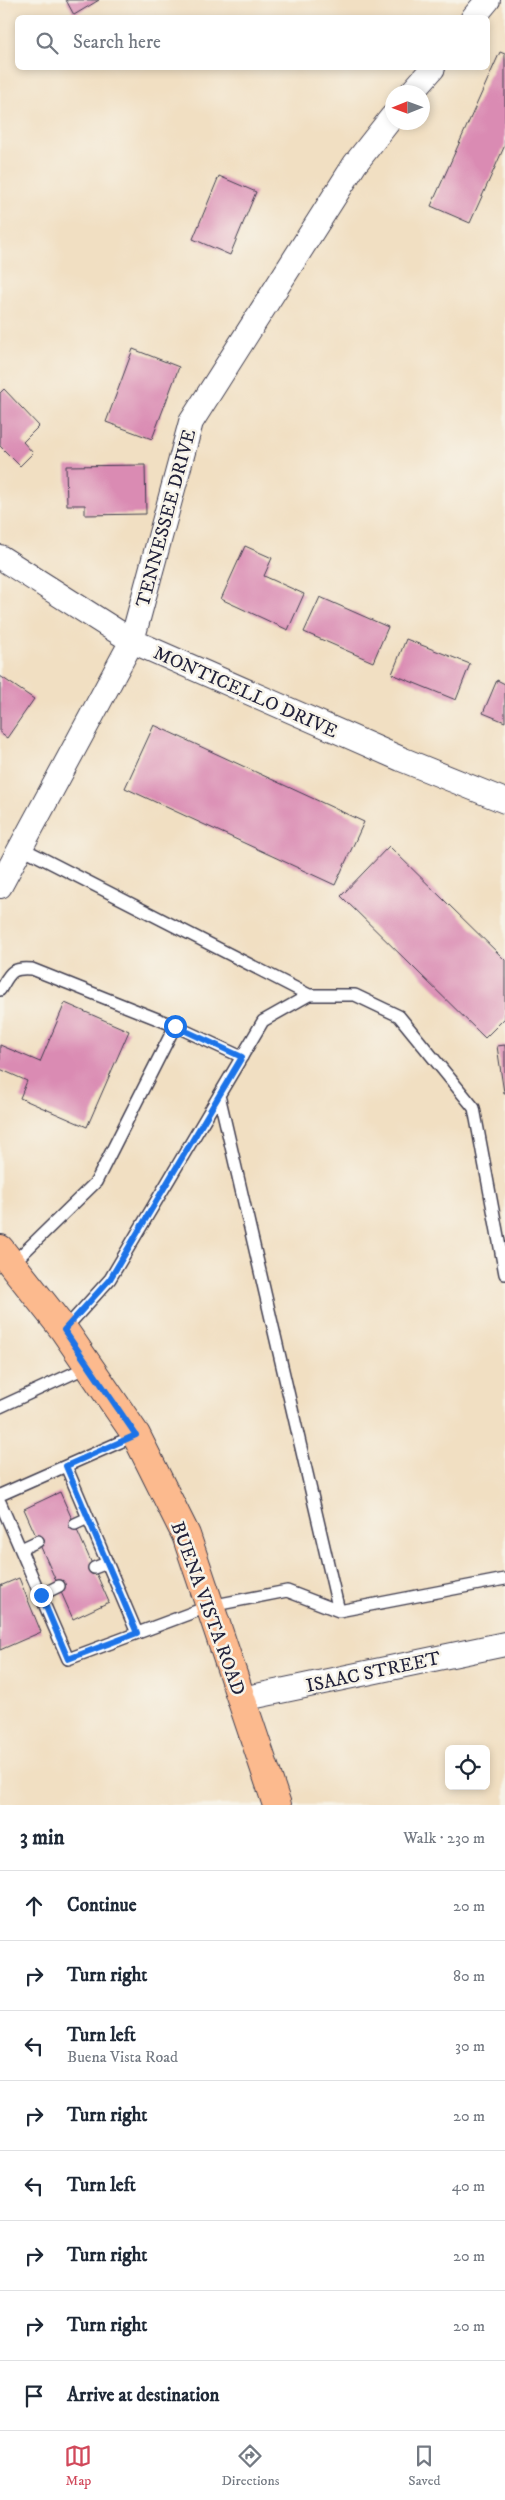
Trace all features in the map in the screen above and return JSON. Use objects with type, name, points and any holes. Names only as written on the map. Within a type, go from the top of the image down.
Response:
[{"type":"main road","name":"BUENA VISTA ROAD","points":[[6,1257],[64,1330],[136,1435],[186,1535],[277,1805]]},
{"type":"street","points":[[476,15],[488,0]]},
{"type":"street","points":[[418,85],[430,70]]},
{"type":"street","name":"TENNESSEE DRIVE","points":[[0,886],[132,641],[191,422],[355,164],[385,126]]},
{"type":"street","name":"MONTICELLO DRIVE","points":[[0,557],[132,641],[400,758],[505,801]]},
{"type":"street","name":"ISAAC STREET","points":[[242,1699],[505,1644]]},
{"type":"lane","points":[[22,848],[309,995],[355,995],[399,1016],[474,1108],[505,1274]]},
{"type":"lane","points":[[0,990],[13,970],[18,968],[32,969],[175,1026],[242,1057]]},
{"type":"lane","points":[[64,1330],[110,1279],[263,1021],[309,995]]},
{"type":"lane","points":[[6,1257],[96,1182],[175,1026]]},
{"type":"lane","points":[[219,1095],[339,1610]]},
{"type":"lane","points":[[0,1407],[89,1366]]},
{"type":"lane","points":[[0,1495],[136,1435]]},
{"type":"lane","points":[[66,1466],[137,1633]]},
{"type":"lane","points":[[0,1502],[68,1659],[210,1606],[287,1591],[339,1610],[505,1579]]},
{"type":"lane","points":[[74,1524],[88,1518]]},
{"type":"lane","points":[[21,1549],[38,1541]]},
{"type":"lane","points":[[94,1568],[107,1563]]},
{"type":"lane","points":[[41,1595],[59,1586]]},
{"type":"building","points":[[66,0],[99,0],[74,15]]},
{"type":"building","points":[[500,52],[505,54],[505,145],[470,223],[431,206]]},
{"type":"building","points":[[219,176],[256,192],[230,255],[193,239]]},
{"type":"building","points":[[133,349],[179,367],[152,439],[106,422]]},
{"type":"building","points":[[4,389],[39,426],[23,442],[33,453],[20,466],[0,446],[0,393]]},
{"type":"building","points":[[145,465],[146,514],[85,515],[85,505],[67,505],[66,466]]},
{"type":"building","points":[[245,546],[272,558],[264,576],[304,594],[288,630],[221,599]]},
{"type":"building","points":[[320,597],[388,627],[373,662],[304,632]]},
{"type":"building","points":[[406,639],[470,664],[456,700],[392,674]]},
{"type":"building","points":[[0,676],[34,699],[7,738],[0,733]]},
{"type":"building","points":[[497,680],[505,684],[505,722],[483,713]]},
{"type":"building","points":[[154,725],[364,822],[335,885],[125,788]]},
{"type":"building","points":[[389,846],[505,960],[505,1018],[485,1038],[341,896]]},
{"type":"building","points":[[65,1003],[129,1031],[87,1127],[20,1098],[27,1081],[0,1069],[0,1045],[40,1062]]},
{"type":"building","points":[[505,1045],[505,1093],[504,1093],[497,1046]]},
{"type":"building","points":[[60,1492],[109,1602],[73,1619],[24,1509]]},
{"type":"building","points":[[19,1578],[41,1632],[0,1650],[0,1586]]},
{"type":"route","points":[[41,1595],[68,1659],[137,1633],[66,1466],[136,1435],[64,1330],[110,1279],[242,1057],[175,1026]]}]
